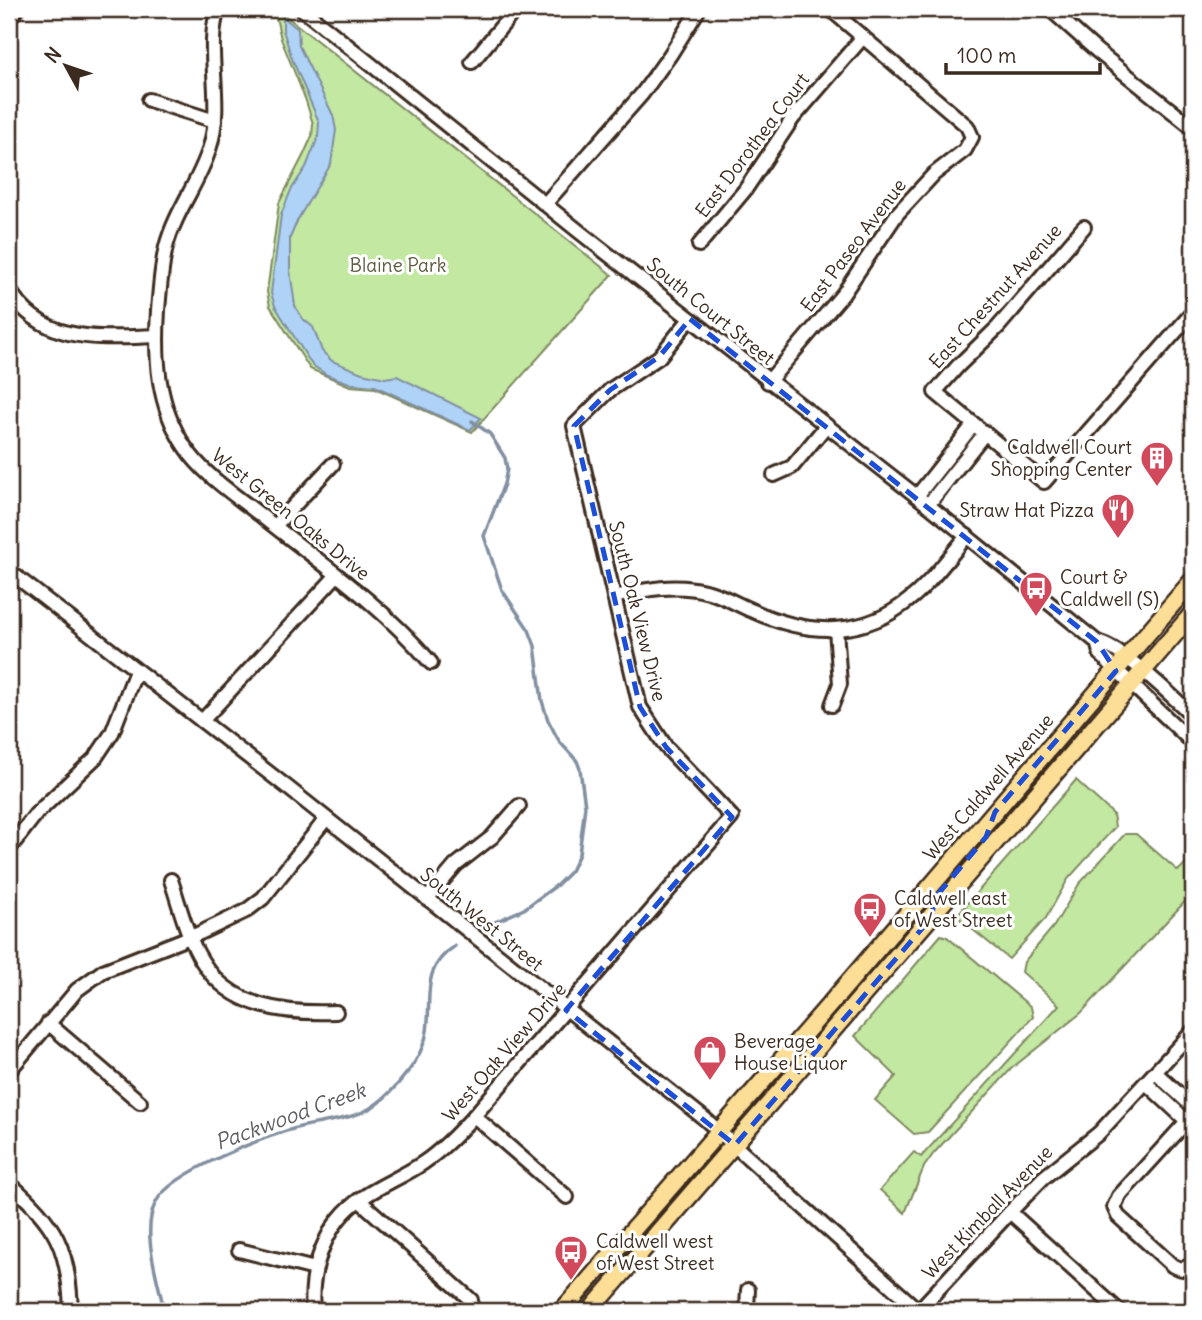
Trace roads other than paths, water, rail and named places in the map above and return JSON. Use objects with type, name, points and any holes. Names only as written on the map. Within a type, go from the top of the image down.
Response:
[{"type":"main road","name":"West Caldwell Avenue","points":[[562,1311],[1193,580]]},
{"type":"main road","points":[[590,1311],[1193,612]]},
{"type":"main road","points":[[932,917],[934,899],[986,838],[995,812]]},
{"type":"street","points":[[9,18],[17,9]]},
{"type":"street","name":"West Green Oaks Drive","points":[[218,9],[213,31],[217,102],[210,149],[199,177],[178,213],[167,246],[161,277],[157,336],[160,390],[168,418],[196,462],[211,476],[392,621],[431,663]]},
{"type":"street","points":[[472,62],[516,9]]},
{"type":"street","points":[[545,204],[642,94],[699,9]]},
{"type":"street","points":[[830,9],[863,37]]},
{"type":"street","points":[[1050,9],[1193,128]]},
{"type":"street","name":"South Court Street","points":[[309,11],[768,382],[967,536],[1097,642],[1100,653],[1143,672],[1193,716]]},
{"type":"street","name":"East Paseo Avenue","points":[[768,382],[843,294],[897,214],[934,174],[965,150],[972,137],[967,126],[863,37]]},
{"type":"street","name":"East Dorothea Court","points":[[699,246],[745,190],[793,118],[863,37]]},
{"type":"street","points":[[149,100],[215,121]]},
{"type":"street","name":"East Chestnut Avenue","points":[[974,424],[936,392],[998,327],[1084,227]]},
{"type":"street","points":[[9,289],[23,308],[56,330],[77,336],[157,336]]},
{"type":"street","points":[[917,496],[974,424],[1044,482],[1193,312]]},
{"type":"street","name":"South Oak View Drive","points":[[690,319],[659,357],[610,390],[574,426],[640,707],[666,747],[732,817]]},
{"type":"street","points":[[774,475],[792,467],[826,426]]},
{"type":"street","points":[[928,505],[985,433]]},
{"type":"street","points":[[275,526],[333,464]]},
{"type":"street","points":[[614,597],[648,588],[680,587],[709,592],[786,625],[813,630],[851,628],[898,608],[929,581],[967,536]]},
{"type":"street","name":"South West Street","points":[[9,571],[202,720],[720,1131],[918,1311]]},
{"type":"street","points":[[202,720],[336,576]]},
{"type":"street","points":[[832,705],[841,684],[836,629]]},
{"type":"street","name":"South Court Street","points":[[1122,665],[1131,686],[1193,743]]},
{"type":"street","points":[[9,849],[36,814],[96,757],[112,733],[136,671]]},
{"type":"street","points":[[426,899],[450,871],[492,837],[519,806]]},
{"type":"street","name":"West Oak View Drive","points":[[313,1306],[315,1269],[332,1229],[344,1213],[359,1200],[421,1165],[446,1146],[732,817]]},
{"type":"street","points":[[9,1071],[77,990],[103,971],[191,937],[246,911],[262,898],[326,819]]},
{"type":"street","points":[[171,880],[201,961],[215,978],[239,996],[273,1010],[337,1012]]},
{"type":"street","points":[[48,1023],[140,1102]]},
{"type":"street","name":"West Kimball Avenue","points":[[918,1311],[1043,1178],[1099,1133],[1193,1031]]},
{"type":"street","points":[[1156,1073],[1193,1107]]},
{"type":"street","points":[[1146,1083],[1190,1121],[1119,1196],[1114,1207],[1118,1216],[1173,1266],[1182,1269],[1193,1265]]},
{"type":"street","points":[[474,1116],[567,1197]]},
{"type":"street","points":[[9,1183],[34,1205],[58,1240],[70,1279],[71,1311]]},
{"type":"street","points":[[359,1200],[471,1300]]},
{"type":"street","points":[[1010,1212],[1119,1311]]},
{"type":"street","points":[[239,1250],[315,1269]]},
{"type":"street","points":[[744,1311],[747,1307],[748,1290]]},
{"type":"water","points":[[283,17],[298,29],[299,46],[333,115],[336,130],[331,164],[298,219],[290,238],[290,270],[295,306],[303,319],[313,327],[322,351],[332,361],[362,373],[385,378],[397,376],[481,418],[470,430],[375,386],[352,384],[327,375],[312,365],[275,306],[271,293],[281,215],[291,190],[306,167],[318,137],[319,122],[292,59],[283,30]]},
{"type":"waterway","name":"Packwood Creek","points":[[472,421],[490,434],[505,458],[507,469],[504,484],[484,536],[502,590],[529,630],[535,646],[542,701],[559,741],[577,761],[585,806],[579,854],[571,871],[524,909],[486,926]]},
{"type":"waterway","name":"Packwood Creek","points":[[164,1311],[150,1242],[150,1227],[156,1202],[165,1190],[200,1167],[244,1146],[285,1131],[359,1113],[383,1099],[402,1079],[419,1054],[427,1031],[432,974],[444,955],[455,946]]},
{"type":"place","name":"Caldwell Court Shopping Center","points":[[1157,488]]},
{"type":"place","name":"Straw Hat Pizza","points":[[1118,540]]},
{"type":"place","name":"Court & Caldwell (S)","points":[[1036,618]]},
{"type":"place","name":"Caldwell east of West Street","points":[[870,939]]},
{"type":"place","name":"Beverage House Liquor","points":[[710,1082]]},
{"type":"place","name":"Caldwell west of West Street","points":[[571,1282]]},
{"type":"park label","name":"Blaine Park","points":[[398,265]]}]
